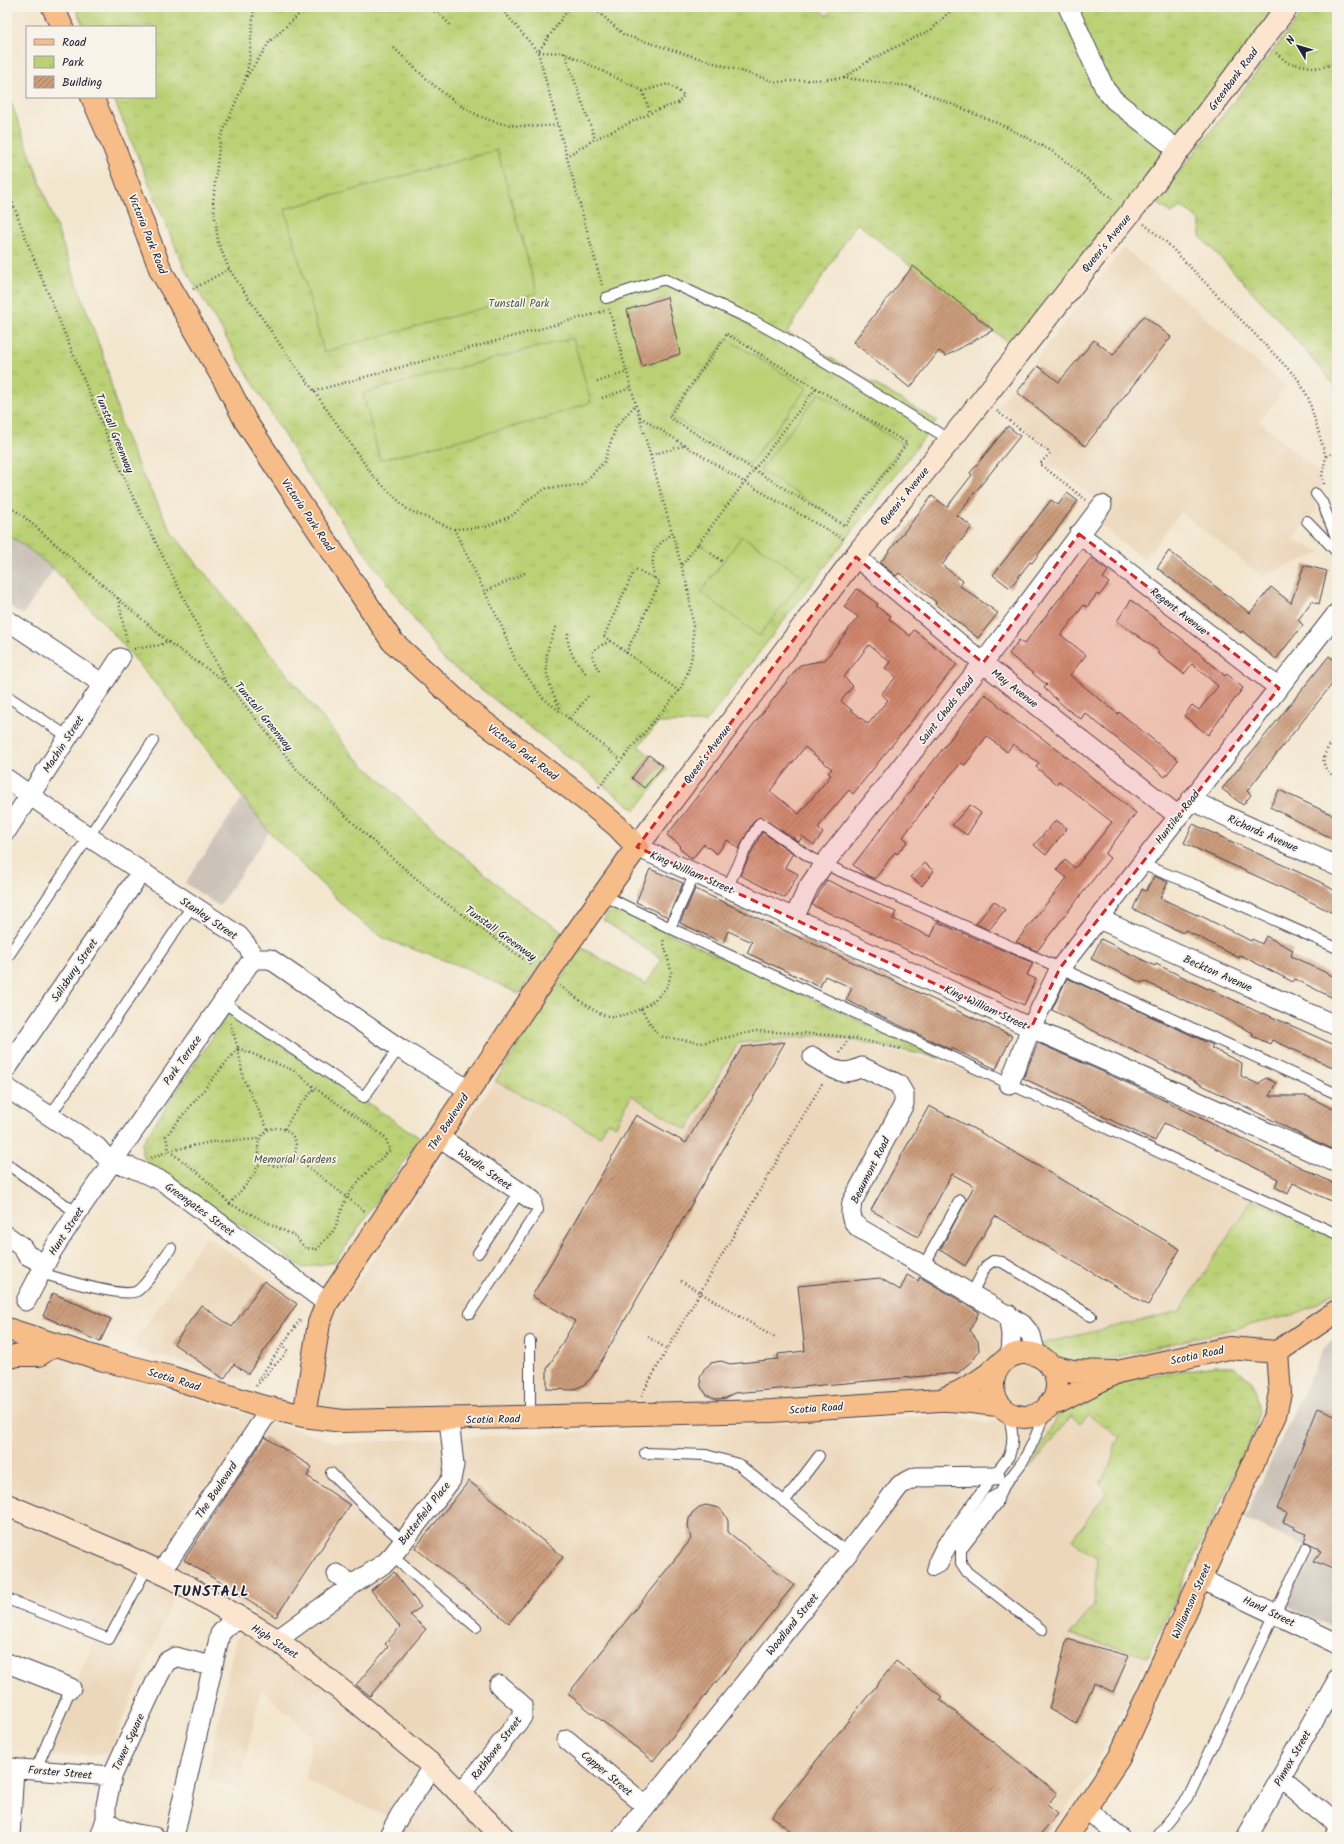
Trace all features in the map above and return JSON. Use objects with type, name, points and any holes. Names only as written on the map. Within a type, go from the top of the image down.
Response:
[{"type":"main road","points":[[53,7],[62,26]]},
{"type":"main road","name":"Victoria Park Road","points":[[92,98],[114,147],[161,271],[227,385],[246,422],[392,642],[464,707],[588,802],[617,826],[637,847]]},
{"type":"main road","name":"The Boulevard","points":[[304,1416],[322,1299],[381,1223],[469,1090],[637,847]]},
{"type":"main road","points":[[1277,1352],[1337,1311]]},
{"type":"main road","name":"Scotia Road","points":[[7,1329],[104,1360],[170,1377],[242,1401],[304,1416],[343,1421],[631,1416],[772,1411],[960,1399],[1003,1408]]},
{"type":"main road","points":[[7,1358],[18,1355],[39,1355],[56,1344]]},
{"type":"main road","name":"Scotia Road","points":[[1043,1361],[1073,1370],[1117,1372],[1229,1348],[1277,1352]]},
{"type":"main road","name":"Williamson Street","points":[[1066,1837],[1119,1758],[1275,1414],[1280,1393],[1277,1352]]},
{"type":"main road","points":[[1020,1353],[1043,1361],[1056,1377],[1054,1397],[1047,1407],[1036,1414],[1024,1417],[1003,1408],[994,1394],[993,1386],[994,1374],[1005,1360],[1020,1353]]},
{"type":"main road","name":"Scotia Road","points":[[940,1400],[967,1389],[986,1377],[1005,1360]]},
{"type":"main road","name":"Scotia Road","points":[[1047,1407],[1117,1372]]},
{"type":"street","points":[[1068,7],[1105,89],[1114,100],[1179,151]]},
{"type":"street","name":"Greenbank Road","points":[[1179,151],[1287,7]]},
{"type":"street","name":"Queen's Avenue","points":[[637,847],[858,553],[950,440],[1179,151]]},
{"type":"street","name":"Saint Chads Road","points":[[794,918],[809,886],[824,864],[983,663],[1100,507]]},
{"type":"street","name":"Regent Avenue","points":[[1079,534],[1279,688]]},
{"type":"street","name":"May Avenue","points":[[858,553],[983,663],[1177,815]]},
{"type":"street","name":"Huntilee Road","points":[[1009,1084],[1031,1028],[1060,968],[1099,919],[1177,815],[1337,613]]},
{"type":"street","points":[[7,620],[103,684]]},
{"type":"street","name":"Machin Street","points":[[7,830],[67,736],[120,658]]},
{"type":"street","name":"Stanley Street","points":[[7,779],[89,837],[239,936],[248,946],[255,959]]},
{"type":"street","name":"Richards Avenue","points":[[1190,800],[1337,866]]},
{"type":"street","name":"King William Street","points":[[637,847],[1031,1028],[1337,1163]]},
{"type":"street","name":"Salisbury Street","points":[[7,1068],[141,872]]},
{"type":"street","name":"Beckton Avenue","points":[[1099,919],[1337,1026]]},
{"type":"street","points":[[255,959],[270,959],[399,1048],[469,1090]]},
{"type":"street","name":"Park Terrace","points":[[119,1164],[248,964],[255,959]]},
{"type":"street","name":"Beaumont Road","points":[[813,1057],[842,1073],[852,1072],[862,1067],[898,1084],[904,1094],[904,1104],[852,1202],[850,1213],[852,1221],[859,1228],[1008,1314],[1022,1324],[1031,1335],[1043,1361]]},
{"type":"street","name":"Greengates Street","points":[[7,1088],[97,1147],[119,1164],[164,1182],[322,1299]]},
{"type":"street","name":"Wardle Street","points":[[439,1137],[525,1196]]},
{"type":"street","name":"Hunt Street","points":[[26,1301],[43,1268],[77,1213],[119,1164]]},
{"type":"street","points":[[7,1236],[22,1246],[27,1255],[43,1268]]},
{"type":"street","points":[[1005,1360],[1011,1335],[1008,1314]]},
{"type":"street","name":"The Boulevard","points":[[155,1569],[271,1408]]},
{"type":"street","name":"Butterfield Place","points":[[277,1640],[325,1604],[385,1563],[451,1480],[454,1465],[449,1420]]},
{"type":"street","name":"Woodland Street","points":[[622,1837],[848,1553],[900,1485],[907,1480],[916,1477],[1000,1480]]},
{"type":"street","name":"High Street","points":[[7,1505],[155,1569],[277,1640],[355,1701],[433,1766],[503,1837]]},
{"type":"street","points":[[337,1574],[352,1585]]},
{"type":"street","name":"Hand Street","points":[[1201,1579],[1337,1644]]},
{"type":"street","points":[[174,1837],[220,1634],[228,1625],[242,1620]]},
{"type":"street","name":"Tower Square","points":[[100,1837],[106,1819],[106,1805],[112,1776],[166,1662],[175,1657],[212,1666]]},
{"type":"street","points":[[7,1663],[71,1688]]},
{"type":"street","name":"Pinnox Street","points":[[1247,1837],[1337,1679]]},
{"type":"street","name":"Rathbone Street","points":[[461,1794],[522,1717],[522,1705],[499,1685]]},
{"type":"street","name":"Capper Street","points":[[567,1740],[646,1806]]},
{"type":"street","points":[[388,1837],[400,1815],[433,1766]]},
{"type":"street","points":[[10,1768],[10,1837]]},
{"type":"street","name":"Forster Street","points":[[10,1768],[112,1776]]},
{"type":"street","points":[[1280,1778],[1335,1827]]},
{"type":"street","points":[[1086,1809],[1120,1837]]},
{"type":"street","points":[[106,1819],[112,1827],[155,1837]]},
{"type":"lane","points":[[606,298],[664,278],[752,320],[785,338],[950,440]]},
{"type":"lane","points":[[1316,494],[1322,502],[1337,540]]},
{"type":"lane","points":[[1307,521],[1337,552]]},
{"type":"lane","points":[[7,696],[67,736]]},
{"type":"lane","points":[[7,958],[153,741]]},
{"type":"lane","points":[[728,888],[751,838],[760,823],[811,858],[1060,968],[1337,1094]]},
{"type":"lane","points":[[1141,864],[1200,887],[1337,948]]},
{"type":"lane","points":[[670,928],[695,873]]},
{"type":"lane","points":[[603,895],[670,928],[1337,1234]]},
{"type":"lane","points":[[50,1116],[192,906]]},
{"type":"lane","points":[[223,1002],[364,1097],[399,1048]]},
{"type":"lane","points":[[7,1164],[77,1213]]},
{"type":"lane","points":[[470,1313],[538,1210],[537,1205],[525,1196],[478,1253]]},
{"type":"lane","points":[[924,1265],[960,1200]]},
{"type":"lane","points":[[43,1268],[91,1286],[129,1294],[141,1288],[171,1248]]},
{"type":"lane","points":[[972,1293],[986,1266],[993,1261],[1002,1262],[1091,1316]]},
{"type":"lane","points":[[530,1341],[530,1418]]},
{"type":"lane","points":[[998,1494],[990,1498],[950,1549],[942,1566],[932,1571],[935,1558],[942,1544],[1000,1480],[1022,1462],[1035,1439],[1047,1407]]},
{"type":"lane","points":[[1003,1408],[1012,1427],[1012,1447],[1000,1480],[997,1504],[961,1550],[961,1563],[967,1572],[1042,1630]]},
{"type":"lane","points":[[645,1453],[706,1455],[738,1464],[848,1553]]},
{"type":"lane","points":[[784,1502],[819,1456]]},
{"type":"lane","points":[[331,1473],[378,1520],[397,1549],[476,1627]]},
{"type":"lane","points":[[1156,1837],[1188,1798],[1306,1548]]},
{"type":"lane","points":[[7,1599],[109,1638],[155,1569]]},
{"type":"lane","points":[[36,1770],[71,1688]]},
{"type":"path","points":[[246,78],[254,7]]},
{"type":"path","points":[[307,7],[270,41],[246,78],[220,139],[213,201],[218,242],[229,269],[285,352],[373,476],[408,510],[454,529],[486,527],[513,515],[530,498],[547,488],[582,485],[604,462],[616,427],[636,404]]},
{"type":"path","points":[[423,7],[440,14],[451,26]]},
{"type":"path","points":[[500,7],[538,52],[557,125],[682,565],[688,589],[694,628],[692,659],[688,675],[679,691],[588,802]]},
{"type":"path","points":[[538,52],[570,7]]},
{"type":"path","points":[[593,7],[624,35],[776,82],[844,78],[908,86],[1002,125],[1052,151],[1118,204]]},
{"type":"path","points":[[844,78],[870,60],[932,29],[954,7]]},
{"type":"path","points":[[1262,42],[1288,62],[1319,68],[1337,63]]},
{"type":"path","points":[[394,48],[442,91],[487,119],[511,126],[536,127],[557,125]]},
{"type":"path","points":[[538,52],[565,53],[643,91],[668,84],[684,95],[678,103],[650,113],[595,139],[567,156]]},
{"type":"path","points":[[565,53],[595,139]]},
{"type":"path","points":[[643,91],[650,113]]},
{"type":"path","name":"Tunstall Greenway","points":[[7,188],[29,247],[128,487],[226,682],[299,772],[376,844],[439,898],[601,1014],[613,1017],[628,1014],[641,1009],[654,1000],[668,986],[671,970],[663,939],[670,928]]},
{"type":"path","points":[[1142,223],[1166,242],[1298,379],[1308,397],[1326,457],[1322,475],[1326,489],[1322,502]]},
{"type":"path","points":[[176,298],[229,269]]},
{"type":"path","points":[[314,391],[609,310]]},
{"type":"path","points":[[727,334],[907,443],[845,526],[753,471],[668,417],[727,334]]},
{"type":"path","points":[[598,382],[627,372]]},
{"type":"path","points":[[602,398],[632,388]]},
{"type":"path","points":[[682,565],[816,388]]},
{"type":"path","points":[[982,398],[1050,453],[1040,464],[1100,507]]},
{"type":"path","points":[[640,417],[858,553]]},
{"type":"path","points":[[651,455],[686,445]]},
{"type":"path","points":[[1326,457],[1337,451]]},
{"type":"path","points":[[7,505],[22,516],[118,598],[167,642],[226,682]]},
{"type":"path","points":[[454,529],[516,662],[543,698],[621,760]]},
{"type":"path","points":[[654,578],[652,560],[657,546],[673,533]]},
{"type":"path","points":[[698,544],[723,562]]},
{"type":"path","points":[[626,653],[660,582],[635,569],[604,636],[626,653],[679,691]]},
{"type":"path","points":[[484,592],[525,573]]},
{"type":"path","points":[[118,598],[128,648],[139,649],[161,645],[167,642]]},
{"type":"path","points":[[556,627],[548,645],[546,668],[549,686],[561,712]]},
{"type":"path","points":[[568,633],[567,641],[572,655],[586,675]]},
{"type":"path","points":[[599,671],[591,658],[592,654],[595,649],[610,641]]},
{"type":"path","points":[[570,719],[588,696]]},
{"type":"path","points":[[1337,736],[1326,748],[1324,767],[1337,778]]},
{"type":"path","points":[[223,1002],[238,1048],[243,1078],[268,1130]]},
{"type":"path","points":[[631,1416],[699,1293],[849,1038]]},
{"type":"path","points":[[238,1048],[295,1071],[315,1088],[385,1137],[390,1150],[361,1178],[346,1198],[334,1230],[317,1249],[305,1248],[295,1236],[230,1204],[200,1174],[168,1151],[166,1136],[238,1048]]},
{"type":"path","points":[[285,1129],[293,1114],[315,1088]]},
{"type":"path","points":[[274,1128],[285,1129],[291,1133],[296,1142],[297,1149],[294,1156],[283,1166],[276,1167],[269,1165],[262,1160],[258,1148],[259,1139],[268,1130],[274,1128]]},
{"type":"path","points":[[119,1164],[168,1151],[212,1142],[259,1139]]},
{"type":"path","points":[[294,1156],[346,1198],[381,1223]]},
{"type":"path","points":[[230,1204],[250,1180],[262,1160]]},
{"type":"path","points":[[681,1282],[778,1339]]},
{"type":"path","points":[[258,1380],[282,1345],[322,1299]]},
{"type":"path","points":[[648,1337],[667,1349]]},
{"type":"path","points":[[242,1401],[288,1351],[282,1345]]},
{"type":"highlighted area","points":[[1079,534],[1279,688],[1060,968],[1031,1028],[637,847],[856,557],[983,663]]},
{"type":"shaded area","points":[[816,7],[834,7],[827,16]]},
{"type":"shaded area","points":[[1124,248],[1286,387],[1259,421],[1319,473],[1321,491],[1314,495],[1317,509],[1293,539],[1322,552],[1262,576],[1181,512],[1144,560],[1100,524],[1110,511],[1069,478],[1047,464],[1054,452],[998,407]]},
{"type":"shaded area","points":[[7,534],[54,569],[23,615],[7,604]]},
{"type":"shaded area","points":[[243,797],[269,832],[219,906],[185,883]]},
{"type":"shaded area","points":[[825,1035],[1011,1080],[1337,1233],[1337,1311],[1277,1352],[1229,1348],[1064,1400],[1140,1377],[1215,1366],[1233,1366],[1251,1381],[1256,1391],[1259,1412],[1255,1430],[1094,1770],[1045,1837],[397,1837],[404,1824],[305,1780],[312,1736],[261,1689],[239,1788],[207,1780],[234,1644],[254,1613],[188,1570],[177,1589],[109,1754],[44,1757],[99,1630],[7,1594],[8,1340],[339,1443],[957,1415],[985,1424],[1015,1415],[1000,1405],[304,1416],[327,1303],[350,1294],[495,1081],[600,1136],[608,1122],[616,1126],[631,1095],[687,1130],[738,1043]]},
{"type":"shaded area","points":[[206,1236],[299,1300],[248,1377],[243,1379],[131,1348]]},
{"type":"shaded area","points":[[1337,1335],[1337,1628],[1283,1605],[1310,1548],[1244,1519],[1322,1352]]},
{"type":"green space","name":"Tunstall Park","points":[[75,7],[816,7],[827,16],[834,7],[1285,7],[1016,349],[857,223],[787,332],[937,421],[706,722],[658,723],[638,746],[668,769],[635,810],[443,659],[306,472],[184,267],[113,98],[156,98],[156,26],[84,26]]},
{"type":"green space","points":[[1307,7],[1337,7],[1337,388],[1278,319],[1200,236],[1200,222],[1190,212],[1181,207],[1171,213],[1156,202]]},
{"type":"green space","points":[[7,91],[105,361],[122,427],[140,470],[173,534],[351,753],[439,835],[510,895],[562,932],[519,994],[466,968],[385,939],[354,916],[269,832],[173,705],[119,640],[54,569],[7,534]]},
{"type":"green space","points":[[497,150],[537,293],[324,352],[285,209]]},
{"type":"green space","points":[[573,338],[591,402],[543,419],[380,460],[363,393]]},
{"type":"green space","points":[[727,339],[807,388],[749,464],[671,416]]},
{"type":"green space","points":[[819,393],[903,444],[843,523],[760,470]]},
{"type":"green space","points":[[742,536],[805,577],[759,636],[701,592]]},
{"type":"green space","points":[[613,907],[940,1058],[825,1035],[738,1043],[687,1130],[631,1095],[616,1126],[608,1122],[600,1136],[495,1081],[582,948],[646,984],[662,959],[603,920]]},
{"type":"green space","name":"Memorial Gardens","points":[[230,1011],[420,1138],[335,1262],[303,1268],[146,1161],[142,1154],[142,1143]]},
{"type":"green space","points":[[1252,1199],[1337,1238],[1337,1290],[1300,1313],[1102,1360],[1068,1361],[1053,1354],[1041,1344],[1180,1311]]},
{"type":"green space","points":[[1215,1366],[1233,1366],[1251,1381],[1256,1391],[1259,1412],[1255,1430],[1147,1657],[1070,1634],[1094,1605],[1097,1558],[1072,1540],[1107,1492],[1100,1484],[1114,1457],[1113,1449],[1120,1437],[1088,1415],[1080,1423],[1071,1416],[1029,1470],[1059,1414],[1079,1396],[1140,1377]]},
{"type":"building","points":[[913,266],[993,330],[946,356],[939,351],[910,388],[853,342]]},
{"type":"building","points":[[667,297],[680,354],[642,366],[627,310]]},
{"type":"building","points":[[1144,316],[1171,337],[1085,446],[1017,392],[1038,366],[1059,382],[1094,340],[1113,355]]},
{"type":"building","points":[[1008,426],[1020,436],[957,515],[972,527],[942,565],[963,581],[960,586],[998,613],[978,638],[899,573],[896,576],[880,563],[932,496],[947,507],[972,475],[970,473]]},
{"type":"building","points":[[1067,493],[1078,501],[1032,563],[1030,562],[1010,588],[993,575],[1051,500],[1058,505]]},
{"type":"building","points":[[1169,551],[1250,613],[1271,587],[1291,603],[1304,565],[1327,571],[1319,604],[1312,601],[1298,620],[1303,625],[1276,659],[1242,631],[1241,633],[1157,568]]},
{"type":"building","points":[[1091,558],[1108,571],[1103,578],[1109,583],[1099,596],[1097,594],[1087,607],[1084,605],[1061,635],[1086,655],[1070,675],[1118,714],[1119,712],[1178,760],[1165,777],[1085,713],[1081,719],[1067,709],[1044,688],[1047,685],[1009,654],[1019,640],[1024,644]]},
{"type":"building","points":[[857,589],[878,604],[876,606],[891,616],[889,619],[910,636],[914,630],[957,664],[853,794],[849,790],[825,818],[818,828],[823,833],[814,845],[802,836],[799,842],[760,817],[754,820],[739,849],[727,840],[717,854],[704,844],[692,859],[679,848],[681,846],[667,835],[800,665],[825,660],[858,617],[844,607]],"holes":[[[869,645],[890,662],[885,668],[896,677],[881,694],[888,700],[868,724],[841,701],[853,686],[844,677]],[[805,747],[832,769],[828,773],[831,775],[799,814],[770,791]]]},
{"type":"building","points":[[1131,600],[1190,645],[1225,676],[1227,674],[1243,688],[1208,735],[1184,716],[1192,705],[1199,710],[1218,686],[1192,664],[1184,674],[1157,653],[1159,651],[1117,621]]},
{"type":"building","points":[[1329,656],[1337,662],[1337,678],[1247,791],[1251,795],[1243,805],[1222,789]]},
{"type":"building","points":[[985,694],[1021,725],[1031,730],[1063,754],[1136,813],[1105,854],[1110,858],[1037,951],[1016,942],[1067,878],[1057,870],[1065,860],[1075,868],[1112,822],[1059,781],[1056,784],[1036,767],[1039,763],[1013,744],[1007,752],[987,736],[965,765],[961,763],[937,791],[903,837],[908,841],[897,854],[895,852],[875,879],[866,875],[853,865]]},
{"type":"building","points":[[649,755],[663,766],[644,788],[632,778]]},
{"type":"building","points":[[1279,790],[1337,817],[1337,841],[1270,807]]},
{"type":"building","points":[[970,805],[981,813],[967,835],[952,825]]},
{"type":"building","points":[[1056,820],[1067,828],[1046,855],[1034,845]]},
{"type":"building","points":[[1193,824],[1320,882],[1337,892],[1337,915],[1287,890],[1184,843]]},
{"type":"building","points":[[762,832],[793,853],[785,867],[798,874],[785,898],[740,875]]},
{"type":"building","points":[[924,863],[934,871],[922,886],[911,877]]},
{"type":"building","points":[[650,869],[683,883],[668,917],[636,902]]},
{"type":"building","points":[[1154,876],[1168,882],[1160,898],[1197,914],[1251,941],[1252,939],[1262,944],[1266,936],[1293,950],[1291,956],[1337,978],[1337,1000],[1295,979],[1293,982],[1240,955],[1239,958],[1185,930],[1183,933],[1133,909],[1142,889],[1146,891]]},
{"type":"building","points":[[827,880],[896,912],[893,919],[931,937],[937,922],[1033,963],[1027,975],[1036,979],[1024,1005],[812,905]]},
{"type":"building","points":[[695,889],[1012,1036],[996,1069],[951,1048],[951,1050],[846,1000],[852,988],[825,976],[820,987],[747,953],[752,942],[728,931],[723,943],[680,923]]},
{"type":"building","points":[[994,901],[1005,910],[989,930],[976,924]]},
{"type":"building","points":[[1101,939],[1155,966],[1156,964],[1262,1014],[1263,1013],[1337,1046],[1337,1069],[1272,1040],[1270,1044],[1252,1036],[1253,1033],[1197,1005],[1196,1006],[1144,981],[1142,983],[1091,959]]},
{"type":"building","points":[[1067,978],[1213,1045],[1211,1048],[1242,1063],[1241,1076],[1258,1084],[1266,1078],[1276,1083],[1269,1096],[1307,1096],[1337,1111],[1337,1151],[1308,1138],[1052,1010]]},
{"type":"building","points":[[785,1042],[592,1377],[584,1385],[572,1390],[547,1389],[547,1369],[575,1321],[532,1296],[636,1115],[686,1143],[742,1047]]},
{"type":"building","points":[[1038,1043],[1143,1090],[1337,1185],[1337,1204],[1293,1183],[1288,1194],[1275,1187],[1278,1179],[1164,1123],[1155,1141],[1023,1078]]},
{"type":"building","points":[[929,1106],[978,1131],[1180,1249],[1148,1305],[995,1216],[965,1266],[940,1250],[974,1186],[952,1174],[918,1237],[871,1210]]},
{"type":"building","points":[[907,1275],[918,1281],[920,1277],[979,1312],[970,1330],[978,1341],[979,1350],[974,1359],[958,1373],[734,1393],[726,1398],[716,1399],[707,1395],[701,1387],[700,1378],[704,1369],[711,1363],[721,1361],[730,1364],[778,1359],[778,1354],[805,1351],[798,1286],[880,1278],[900,1290]]},
{"type":"building","points":[[264,1281],[297,1304],[248,1374],[234,1364],[224,1379],[174,1344],[201,1305],[232,1327]]},
{"type":"building","points":[[53,1293],[111,1319],[100,1342],[43,1316]]},
{"type":"building","points":[[1318,1408],[1337,1416],[1337,1571],[1314,1561],[1321,1551],[1318,1550],[1319,1548],[1304,1541],[1307,1534],[1294,1529],[1295,1527],[1283,1522],[1287,1513],[1277,1509]]},
{"type":"building","points":[[265,1437],[312,1467],[307,1476],[350,1505],[276,1617],[184,1560]]},
{"type":"building","points":[[469,1481],[563,1557],[509,1623],[415,1548]]},
{"type":"building","points":[[706,1505],[719,1508],[724,1513],[728,1521],[728,1532],[794,1585],[653,1761],[568,1694],[691,1539],[688,1526],[689,1519],[692,1513],[699,1507]]},
{"type":"building","points":[[394,1572],[421,1607],[410,1615],[426,1629],[370,1696],[356,1685],[388,1647],[385,1644],[400,1627],[371,1590]]},
{"type":"building","points":[[1067,1639],[1129,1656],[1113,1692],[1094,1683],[1076,1724],[1049,1709]]},
{"type":"building","points":[[896,1661],[942,1697],[940,1700],[1057,1793],[1047,1805],[1058,1814],[1039,1837],[798,1837],[772,1816]]},
{"type":"district","name":"TUNSTALL","points":[[211,1591]]}]
